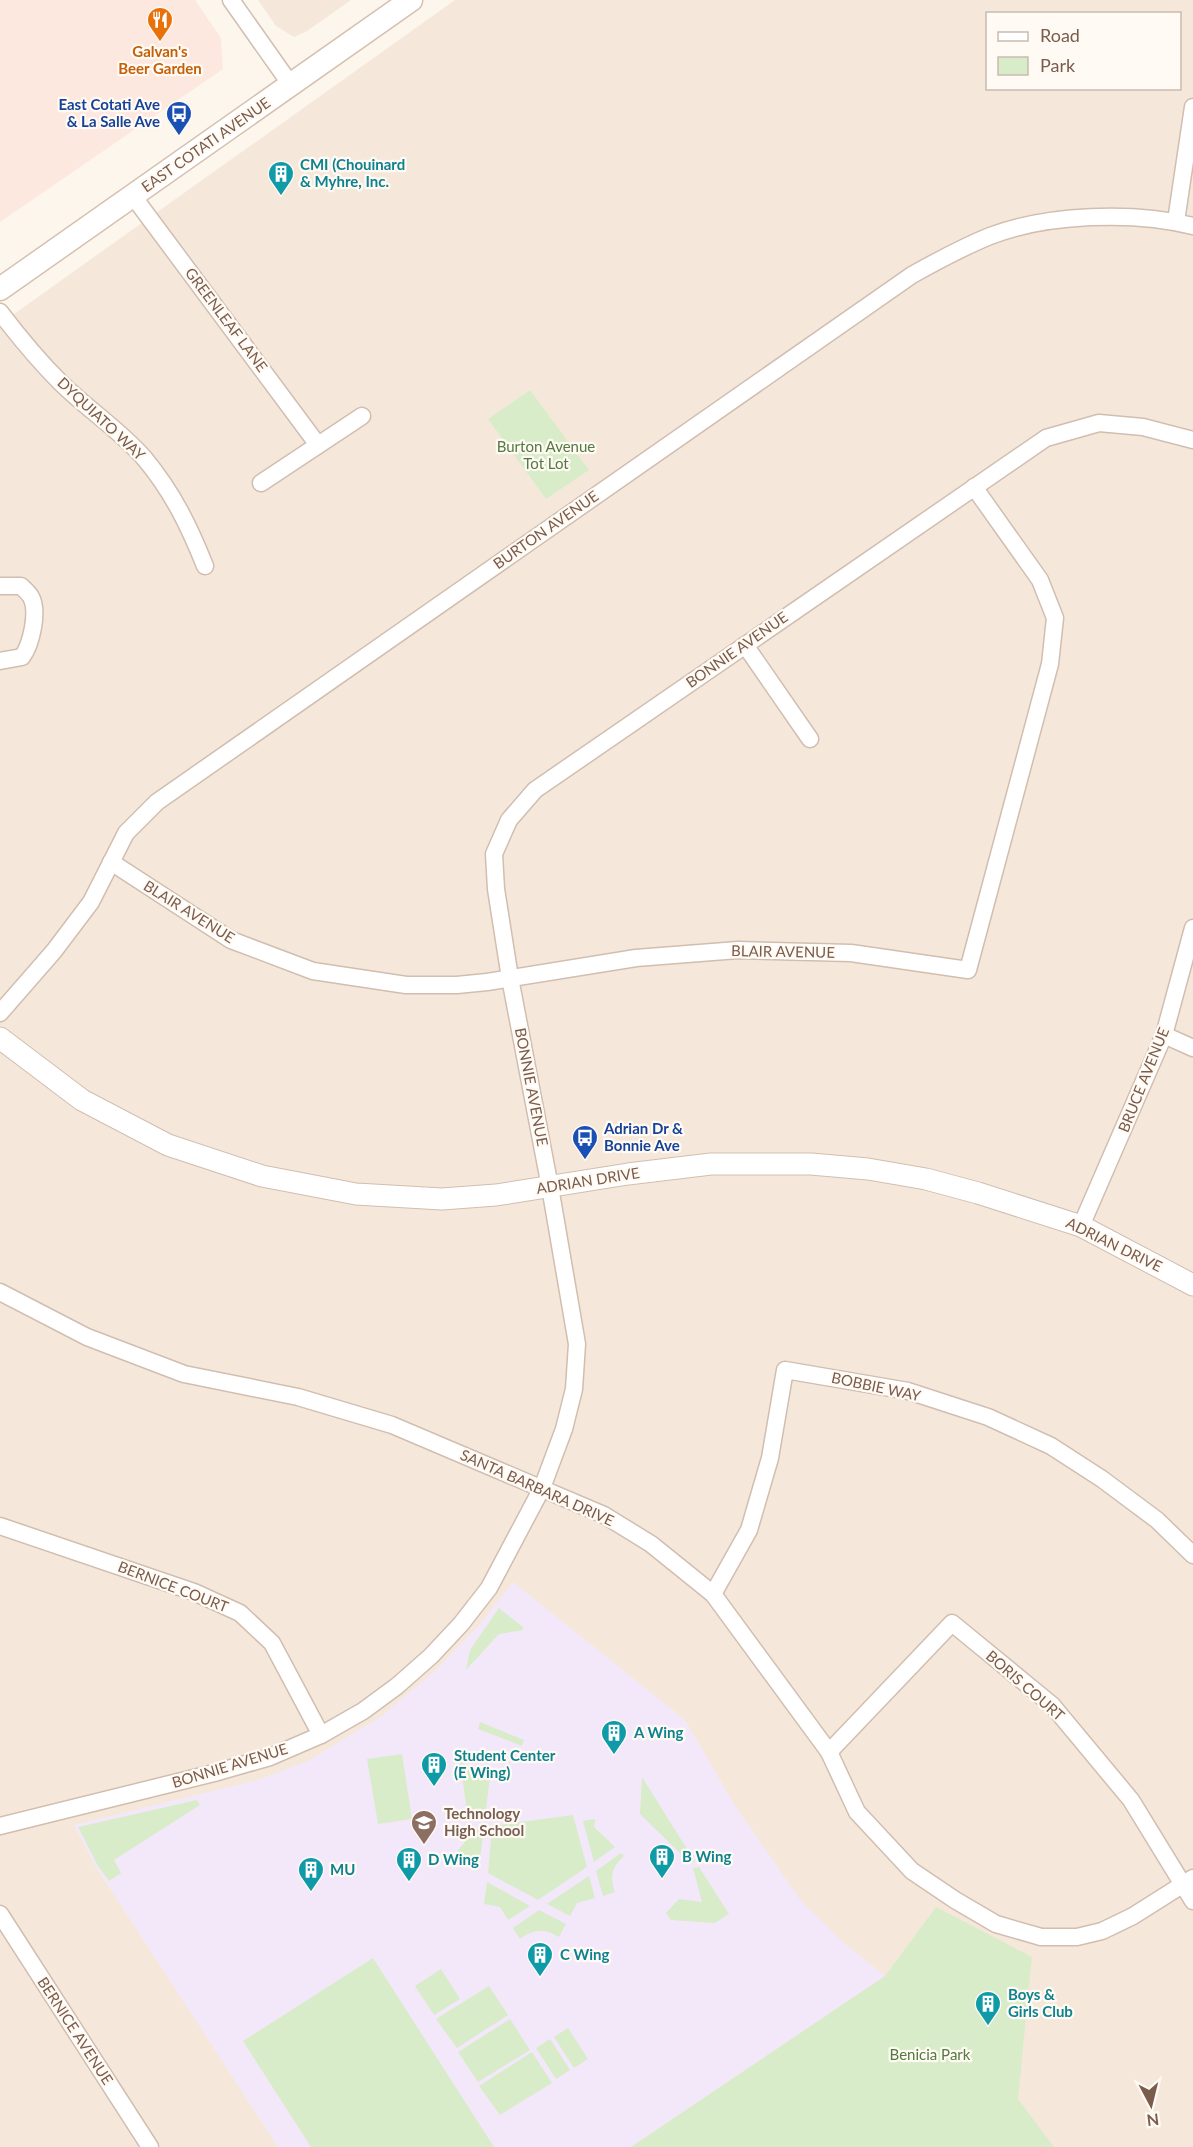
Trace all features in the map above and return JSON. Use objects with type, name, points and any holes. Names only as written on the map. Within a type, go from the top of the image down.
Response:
[{"type":"main road","name":"EAST COTATI AVENUE","points":[[0,289],[411,0]]},
{"type":"street","points":[[231,0],[291,85]]},
{"type":"street","points":[[1176,221],[1193,107]]},
{"type":"street","name":"GREENLEAF LANE","points":[[133,196],[318,445]]},
{"type":"street","name":"BURTON AVENUE","points":[[0,1013],[54,951],[91,902],[126,833],[157,802],[912,275],[992,235],[1045,222],[1106,215],[1176,221],[1193,226]]},
{"type":"street","name":"DYQUIATO WAY","points":[[0,312],[28,349],[61,383],[127,440],[146,460],[182,513],[205,566]]},
{"type":"street","points":[[261,483],[362,416]]},
{"type":"street","name":"BONNIE AVENUE","points":[[0,1826],[270,1757],[321,1735],[363,1711],[397,1686],[431,1656],[460,1624],[489,1588],[543,1488],[564,1429],[574,1389],[577,1344],[510,978],[496,889],[494,854],[509,820],[535,790],[1046,438],[1099,423],[1143,427],[1193,440]]},
{"type":"street","name":"BLAIR AVENUE","points":[[111,862],[231,940],[313,971],[406,985],[457,985],[636,958],[738,950],[851,953],[968,970],[1050,664],[1056,618],[1040,580],[974,487]]},
{"type":"street","points":[[0,586],[21,586],[31,597],[34,615],[29,648],[22,657],[0,661]]},
{"type":"street","points":[[745,645],[810,740]]},
{"type":"street","name":"BRUCE AVENUE","points":[[1081,1226],[1164,1035],[1193,928]]},
{"type":"street","points":[[1164,1035],[1193,1048]]},
{"type":"street","name":"ADRIAN DRIVE","points":[[0,1038],[82,1100],[168,1145],[262,1176],[356,1194],[442,1199],[550,1188],[628,1174],[711,1164],[811,1164],[868,1169],[926,1179],[978,1192],[1081,1226],[1193,1285]]},
{"type":"street","name":"SANTA BARBARA DRIVE","points":[[0,1292],[87,1337],[184,1374],[298,1397],[392,1425],[604,1515],[651,1544],[713,1594],[829,1752],[857,1812],[912,1871],[996,1924],[1041,1937],[1077,1937],[1102,1931],[1133,1916],[1188,1881]]},
{"type":"street","name":"BOBBIE WAY","points":[[713,1594],[749,1530],[770,1458],[785,1371],[908,1391],[988,1418],[1051,1446],[1102,1479],[1157,1520],[1193,1555]]},
{"type":"street","name":"BERNICE COURT","points":[[0,1526],[194,1592],[240,1613],[272,1643],[321,1735]]},
{"type":"street","name":"BORIS COURT","points":[[829,1752],[952,1623],[1052,1706],[1131,1800],[1188,1881],[1193,1901]]},
{"type":"street","name":"BERNICE AVENUE","points":[[0,1914],[150,2147]]},
{"type":"shaded area","points":[[0,0],[195,0],[221,38],[223,69],[0,222]]},
{"type":"shaded area","points":[[258,0],[351,0],[307,31],[294,37],[276,26]]},
{"type":"shaded area","points":[[455,0],[1193,0],[1193,2147],[0,2147],[0,324]]},
{"type":"shaded area","name":"Technology High School","points":[[513,1582],[685,1720],[734,1804],[801,1901],[844,1943],[885,1976],[631,2147],[278,2147],[96,1867],[74,1825],[258,1780],[306,1762],[382,1716],[438,1668],[480,1624]]},
{"type":"green space","name":"Burton Avenue Tot Lot","points":[[530,390],[589,470],[546,499],[488,419]]},
{"type":"green space","points":[[499,1608],[523,1627],[523,1630],[499,1634],[466,1670],[470,1650]]},
{"type":"green space","points":[[480,1722],[524,1740],[522,1746],[478,1729]]},
{"type":"green space","points":[[402,1754],[412,1819],[378,1824],[367,1759]]},
{"type":"green space","points":[[460,1762],[490,1777],[486,1809],[467,1812]]},
{"type":"green space","points":[[642,1777],[695,1862],[686,1864],[685,1858],[640,1814]]},
{"type":"green space","points":[[197,1800],[200,1805],[114,1860],[121,1873],[109,1881],[98,1866],[78,1827]]},
{"type":"green space","points":[[573,1815],[587,1867],[538,1900],[488,1873],[492,1826]]},
{"type":"green space","points":[[595,1819],[594,1827],[615,1847],[594,1862],[583,1821]]},
{"type":"green space","points":[[484,1828],[479,1867],[473,1866],[456,1853],[471,1834],[470,1830]]},
{"type":"green space","points":[[621,1853],[624,1856],[614,1868],[612,1877],[615,1892],[603,1896],[596,1871]]},
{"type":"green space","points":[[699,1867],[729,1914],[715,1923],[671,1920],[666,1913],[679,1899],[702,1902],[693,1868]]},
{"type":"green space","points":[[589,1876],[595,1898],[577,1903],[570,1916],[547,1904]]},
{"type":"green space","points":[[487,1882],[530,1906],[508,1920],[500,1907],[484,1904]]},
{"type":"green space","name":"Benicia Park","points":[[936,1907],[1032,1957],[1018,2099],[1054,2147],[631,2147],[885,1976]]},
{"type":"green space","points":[[539,1910],[566,1924],[559,1937],[549,1932],[539,1931],[520,1939],[513,1928]]},
{"type":"green space","points":[[373,1958],[494,2147],[311,2147],[243,2041]]},
{"type":"green space","points":[[441,1969],[460,1999],[434,2015],[415,1986]]},
{"type":"green space","points":[[489,1986],[508,2015],[457,2048],[436,2019]]},
{"type":"green space","points":[[510,2019],[530,2050],[478,2082],[458,2052]]},
{"type":"green space","points":[[568,2028],[588,2059],[574,2068],[554,2037]]},
{"type":"green space","points":[[550,2039],[570,2070],[556,2079],[536,2048]]},
{"type":"green space","points":[[532,2052],[552,2083],[500,2115],[479,2086]]},
{"type":"place","name":"Galvan's Beer Garden","points":[[160,43]]},
{"type":"place","name":"East Cotati Ave & La Salle Ave","points":[[179,137]]},
{"type":"place","name":"CMI (Chouinard & Myhre, Inc.","points":[[281,197]]},
{"type":"place","name":"Adrian Dr & Bonnie Ave","points":[[585,1161]]},
{"type":"place","name":"A Wing","points":[[614,1756]]},
{"type":"place","name":"Student Center (E Wing)","points":[[434,1788]]},
{"type":"place","name":"Technology High School","points":[[424,1846]]},
{"type":"place","name":"B Wing","points":[[662,1880]]},
{"type":"place","name":"D Wing","points":[[409,1883]]},
{"type":"place","name":"MU","points":[[311,1893]]},
{"type":"place","name":"C Wing","points":[[540,1978]]},
{"type":"place","name":"Boys & Girls Club","points":[[988,2027]]}]
